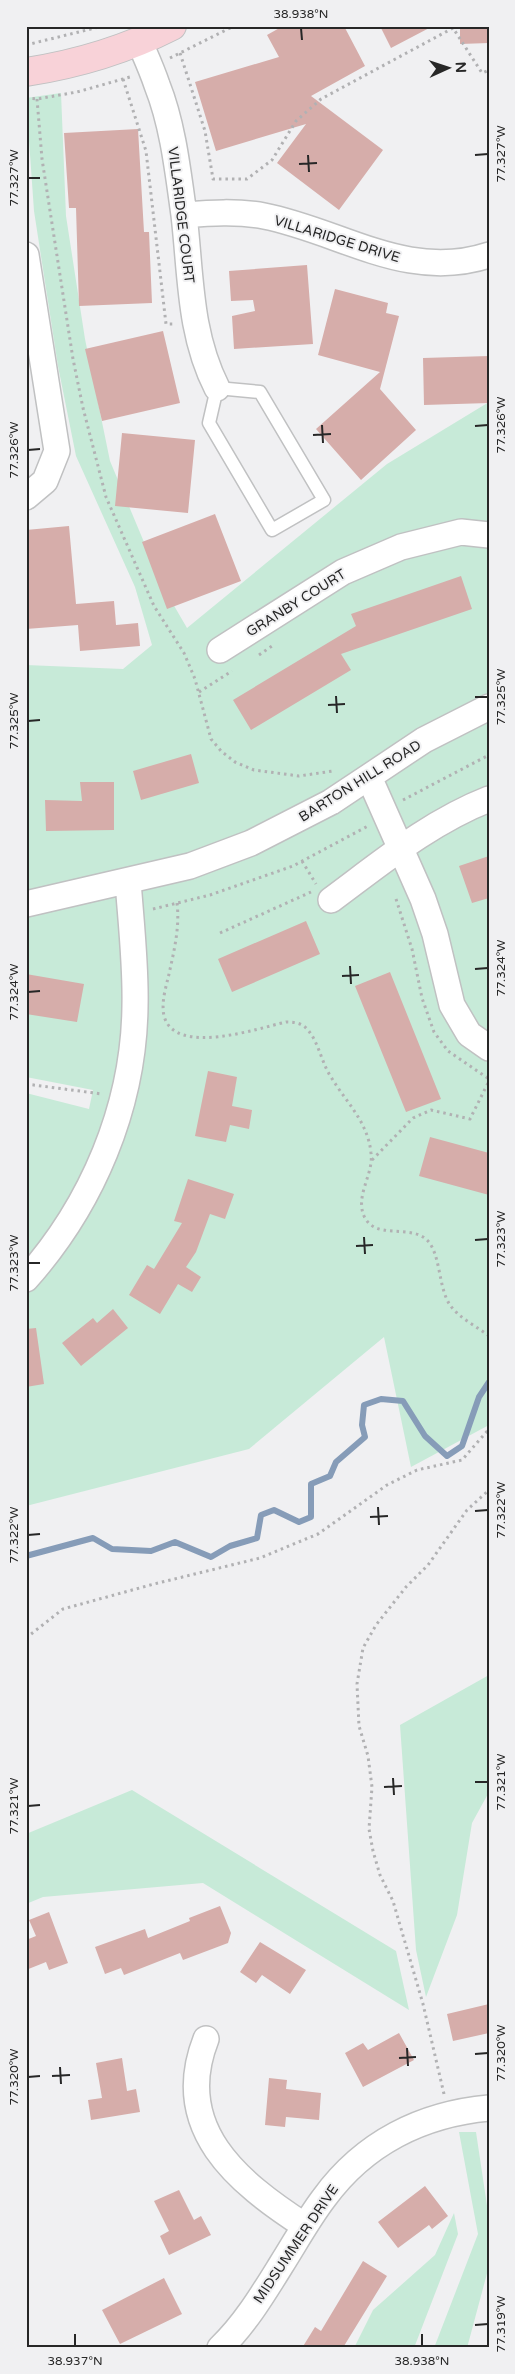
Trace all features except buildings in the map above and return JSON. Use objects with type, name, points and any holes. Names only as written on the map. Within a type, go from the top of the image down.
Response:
[{"type":"main road","points":[[26,72],[90,60],[140,42],[172,26]]},
{"type":"street","name":"VILLARIDGE COURT","points":[[140,42],[158,86],[168,120],[184,215],[194,320],[200,347],[217,388]]},
{"type":"street","name":"VILLARIDGE DRIVE","points":[[184,215],[239,213],[264,216],[391,257],[415,262],[440,264],[461,262],[489,255]]},
{"type":"street","points":[[26,259],[57,451],[46,482],[26,496]]},
{"type":"street","name":"GRANBY COURT","points":[[220,650],[343,572],[401,547],[461,532],[489,534]]},
{"type":"street","name":"BARTON HILL ROAD","points":[[26,904],[190,866],[251,843],[310,814],[424,740],[489,707]]},
{"type":"street","points":[[363,781],[376,821],[401,848],[435,934],[452,1005],[469,1034],[489,1048]]},
{"type":"street","points":[[331,900],[401,848],[458,811],[489,799]]},
{"type":"street","points":[[26,1279],[60,1238],[90,1186],[108,1146],[122,1097],[132,1048],[135,1008],[128,881]]},
{"type":"street","points":[[206,2039],[199,2058],[196,2080],[200,2119],[214,2145],[228,2163],[267,2201],[305,2226]]},
{"type":"street","name":"MIDSUMMER DRIVE","points":[[220,2348],[260,2300],[324,2197],[366,2154],[393,2136],[422,2122],[448,2114],[489,2108]]},
{"type":"lane","points":[[217,388],[260,392],[324,500],[272,530],[209,423],[217,388]]},
{"type":"path","points":[[26,44],[103,26]]},
{"type":"path","points":[[180,53],[204,130],[213,179],[247,179],[272,160],[296,121],[321,100],[452,27],[482,73],[489,70]]},
{"type":"path","points":[[37,99],[42,159],[73,359],[83,408],[106,497],[154,606],[184,653],[195,679],[212,739],[221,751],[234,762],[254,770],[299,776],[346,771],[363,781],[376,821]]},
{"type":"path","points":[[254,658],[276,642]]},
{"type":"path","points":[[198,692],[240,666]]},
{"type":"path","points":[[131,914],[218,892],[302,861],[376,821],[400,802],[489,755]]},
{"type":"path","points":[[220,933],[319,888],[302,861]]},
{"type":"path","points":[[372,1160],[413,1118],[431,1110],[470,1119],[489,1080],[448,1051],[434,1032],[422,998],[412,948],[392,891]]},
{"type":"path","points":[[177,903],[179,917],[177,935],[164,1002],[164,1016],[168,1024],[181,1034],[200,1038],[286,1022],[295,1022],[307,1028],[316,1042],[330,1076],[362,1123],[370,1141],[372,1160],[361,1203],[363,1214],[368,1224],[380,1229],[415,1233],[427,1240],[434,1252],[443,1290],[450,1305],[489,1336]]},
{"type":"path","points":[[26,1084],[122,1097]]},
{"type":"path","points":[[26,1638],[63,1609],[260,1558],[318,1534],[387,1485],[417,1470],[462,1460],[489,1429]]},
{"type":"path","points":[[448,2114],[423,2004],[393,1900],[380,1876],[373,1851],[369,1829],[372,1787],[368,1756],[359,1726],[357,1684],[363,1648],[376,1624],[388,1607],[428,1564],[467,1510],[489,1490]]},
{"type":"green space","points":[[61,93],[66,216],[85,339],[110,461],[162,585],[187,628],[387,464],[489,402],[489,1425],[411,1467],[384,1337],[249,1449],[26,1506],[26,1093],[89,1109],[93,1090],[26,1077],[26,665],[123,669],[152,645],[135,587],[76,456],[58,366],[34,211],[26,98]]},
{"type":"green space","points":[[489,1675],[489,1792],[472,1823],[457,1915],[426,1997],[416,1950],[400,1725]]},
{"type":"green space","points":[[132,1790],[396,1951],[409,2010],[203,1883],[43,1897],[26,1904],[26,1834]]},
{"type":"green space","points":[[459,2132],[476,2132],[489,2219],[489,2266],[467,2348],[434,2348],[478,2234]]},
{"type":"green space","points":[[454,2213],[458,2234],[414,2348],[354,2348],[373,2310],[435,2255]]},
{"type":"waterway","points":[[26,1556],[93,1538],[112,1549],[151,1551],[175,1542],[211,1557],[230,1546],[257,1538],[261,1515],[274,1510],[299,1522],[311,1517],[311,1484],[330,1476],[336,1462],[365,1437],[362,1425],[364,1405],[381,1399],[403,1401],[425,1436],[447,1456],[462,1446],[479,1397],[489,1382]]}]
